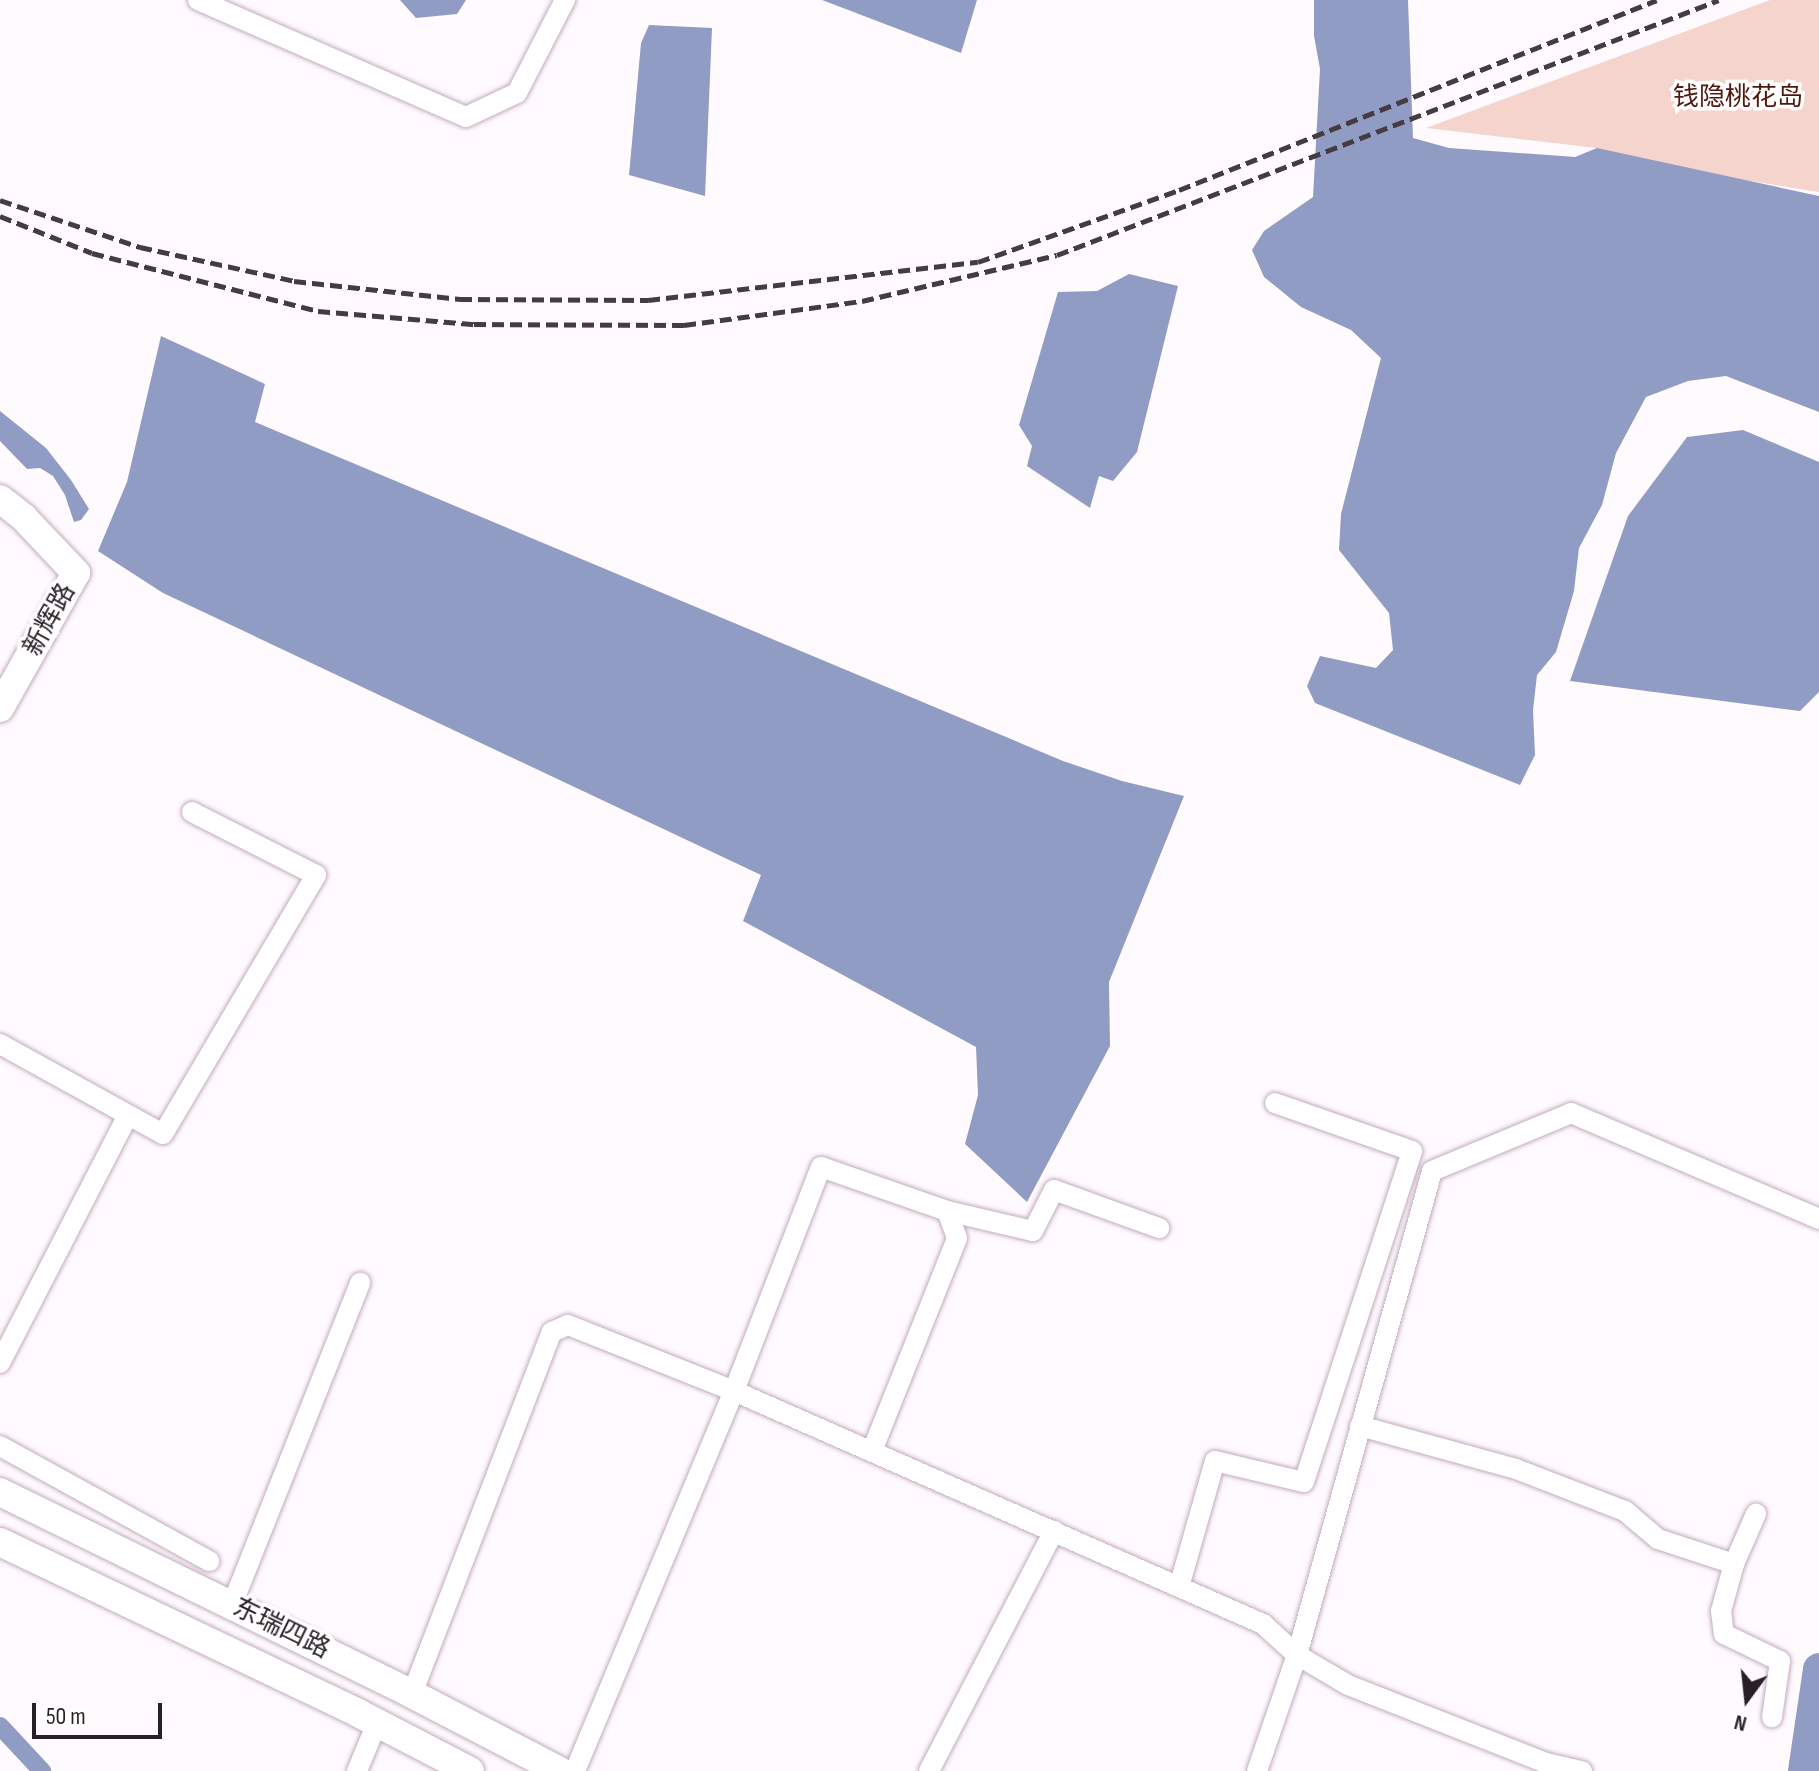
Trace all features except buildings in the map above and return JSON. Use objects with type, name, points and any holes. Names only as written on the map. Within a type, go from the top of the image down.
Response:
[{"type":"main road","name":"新辉路","points":[[0,499],[24,518],[76,573],[0,708]]},
{"type":"main road","name":"东瑞四路","points":[[0,1492],[412,1694],[560,1771]]},
{"type":"main road","name":"东瑞四路","points":[[0,1542],[377,1723],[470,1771]]},
{"type":"street","points":[[198,0],[466,117],[517,93],[565,0]]},
{"type":"street","points":[[0,1044],[163,1134],[316,875],[192,812]]},
{"type":"street","points":[[1179,1587],[1215,1461],[1304,1482],[1412,1151],[1275,1103]]},
{"type":"street","points":[[1257,1771],[1297,1655],[1432,1171],[1571,1113],[1819,1219]]},
{"type":"street","points":[[0,1363],[128,1115]]},
{"type":"street","points":[[575,1771],[734,1391],[821,1167],[947,1211],[1033,1231],[1054,1190],[1159,1228]]},
{"type":"street","points":[[872,1451],[957,1238],[947,1211]]},
{"type":"street","points":[[232,1605],[360,1283]]},
{"type":"street","points":[[412,1694],[552,1332],[568,1325],[734,1391],[1263,1624],[1297,1655],[1348,1685],[1546,1763],[1582,1771]]},
{"type":"street","points":[[1360,1426],[1516,1469],[1625,1511],[1658,1539],[1734,1564]]},
{"type":"street","points":[[0,1446],[209,1561]]},
{"type":"street","points":[[1756,1514],[1734,1564],[1721,1611],[1724,1634],[1780,1661],[1772,1717]]},
{"type":"street","points":[[929,1771],[1054,1531]]},
{"type":"street","points":[[357,1771],[377,1723]]},
{"type":"green space","name":"钱隐桃花岛","points":[[1770,0],[1819,0],[1819,192],[1694,172],[1596,148],[1426,128]]},
{"type":"water","points":[[400,0],[466,0],[457,14],[416,18]]},
{"type":"water","points":[[822,0],[977,0],[961,53]]},
{"type":"water","points":[[1314,0],[1408,0],[1413,138],[1449,148],[1575,157],[1597,148],[1819,196],[1819,412],[1726,376],[1688,381],[1646,397],[1616,453],[1602,505],[1579,548],[1574,591],[1556,652],[1537,675],[1533,710],[1535,755],[1520,785],[1315,703],[1307,686],[1320,656],[1376,668],[1393,650],[1389,613],[1339,550],[1341,514],[1381,358],[1351,330],[1301,307],[1264,277],[1252,250],[1264,231],[1313,197],[1320,69],[1314,36]]},
{"type":"water","points":[[649,25],[712,28],[705,196],[629,175],[641,43]]},
{"type":"water","points":[[1129,274],[1178,286],[1137,452],[1113,481],[1099,476],[1090,508],[1027,466],[1032,446],[1019,425],[1058,292],[1097,291]]},
{"type":"water","points":[[161,336],[265,384],[255,422],[1063,761],[1122,781],[1184,796],[1109,982],[1110,1046],[1027,1202],[965,1144],[978,1095],[976,1047],[743,921],[761,875],[163,593],[98,551],[127,482]]},
{"type":"water","points":[[0,411],[46,448],[71,480],[89,509],[81,520],[74,522],[65,495],[53,476],[40,468],[27,469],[0,441]]},
{"type":"water","points":[[1743,430],[1819,462],[1819,692],[1800,711],[1570,681],[1628,516],[1687,437]]},
{"type":"waterway","points":[[1804,1771],[1819,1669]]},
{"type":"waterway","points":[[0,1726],[42,1771]]},
{"type":"railway","points":[[0,200],[140,247],[294,281],[460,299],[648,300],[978,262],[1179,190],[1657,0]]},
{"type":"railway","points":[[0,216],[92,253],[318,311],[474,324],[684,325],[862,301],[1057,255],[1719,0]]}]
